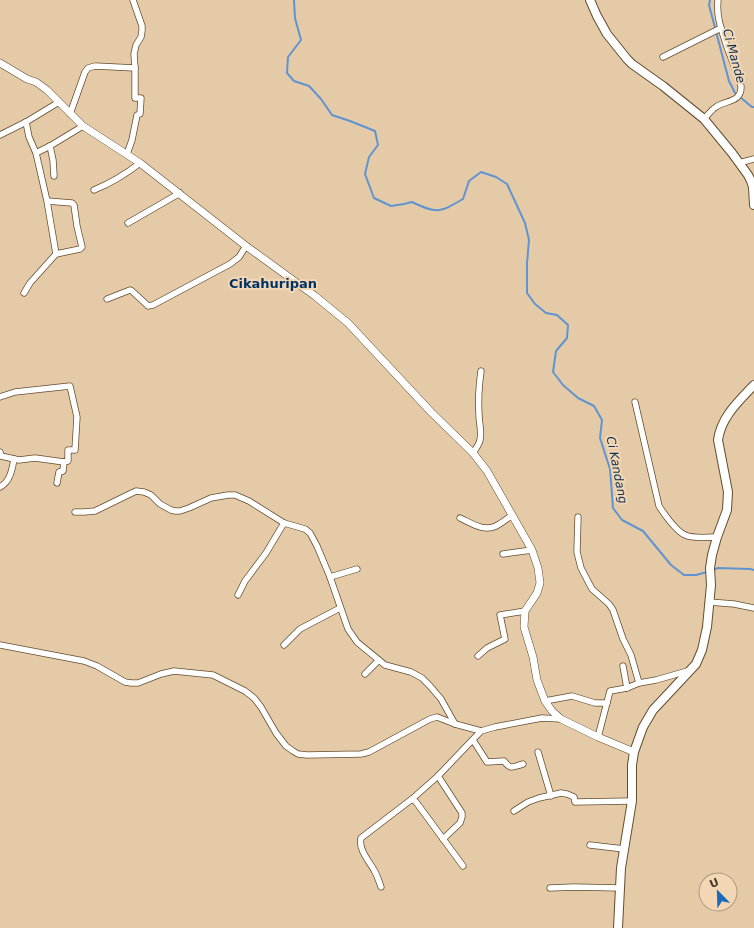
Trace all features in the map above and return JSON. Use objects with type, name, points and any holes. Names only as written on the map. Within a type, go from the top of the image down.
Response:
[{"type":"main road","points":[[590,0],[607,34],[627,59],[704,119],[732,153],[751,181],[753,187],[754,205]]},
{"type":"main road","points":[[618,928],[621,868],[632,801],[634,752],[643,727],[653,710],[698,661],[702,650],[709,602],[711,581],[710,568],[717,537],[727,510],[728,492],[718,440],[719,432],[734,406],[753,387]]},
{"type":"street","points":[[127,154],[132,140],[137,114],[140,114],[141,98],[135,98],[134,54],[136,45],[141,37],[142,26],[132,0]]},
{"type":"street","points":[[704,119],[718,106],[729,102],[738,96],[742,90],[717,30],[718,0]]},
{"type":"street","points":[[662,57],[717,30]]},
{"type":"street","points":[[0,63],[27,79],[36,82],[83,126],[140,163],[246,246],[315,296],[348,323],[431,412],[473,453],[487,471],[501,494],[532,550],[538,568],[540,583],[537,593],[525,611],[524,627],[533,657],[537,680],[545,701],[552,711],[561,719],[634,752]]},
{"type":"street","points":[[70,114],[85,72],[88,68],[95,66],[135,68]]},
{"type":"street","points":[[0,135],[26,122],[59,102]]},
{"type":"street","points":[[26,122],[29,137],[36,153],[47,201],[56,254]]},
{"type":"street","points":[[36,153],[83,126]]},
{"type":"street","points":[[50,146],[54,176]]},
{"type":"street","points":[[739,163],[754,159]]},
{"type":"street","points":[[94,190],[120,178],[140,163]]},
{"type":"street","points":[[128,223],[180,193]]},
{"type":"street","points":[[24,293],[30,283],[56,254],[80,249],[82,247],[77,226],[76,208],[74,205],[72,203],[47,201]]},
{"type":"street","points":[[107,299],[130,290],[146,304],[150,306],[153,305],[230,264],[239,257],[246,246]]},
{"type":"street","points":[[473,453],[479,445],[481,438],[479,416],[481,371]]},
{"type":"street","points":[[0,397],[15,392],[70,386],[77,417],[74,450],[68,450],[68,461],[64,462],[35,458],[19,460],[1,456],[0,452]]},
{"type":"street","points":[[635,402],[659,506],[664,515],[684,534],[701,537],[717,537]]},
{"type":"street","points":[[0,487],[8,481],[13,468],[14,459]]},
{"type":"street","points":[[57,484],[59,472],[63,471],[64,462]]},
{"type":"street","points":[[75,512],[95,511],[136,491],[151,495],[160,504],[175,511],[180,511],[211,498],[228,494],[235,495],[249,501],[284,523],[305,530],[310,533],[317,546],[330,577],[348,629],[357,642],[385,665],[411,672],[422,678],[441,699],[455,724]]},
{"type":"street","points":[[460,518],[478,527],[492,528],[499,525],[512,515]]},
{"type":"street","points":[[578,517],[577,552],[581,568],[592,589],[609,604],[613,610],[623,639],[631,655],[640,683]]},
{"type":"street","points":[[238,595],[245,581],[266,553],[284,523]]},
{"type":"street","points":[[503,554],[532,550]]},
{"type":"street","points":[[330,577],[357,569]]},
{"type":"street","points":[[709,602],[734,604],[754,608]]},
{"type":"street","points":[[284,645],[300,629],[340,608]]},
{"type":"street","points":[[478,656],[487,648],[505,639],[500,615],[525,611]]},
{"type":"street","points":[[0,645],[84,661],[97,666],[125,682],[131,683],[138,683],[161,674],[174,671],[213,675],[245,691],[254,698],[286,746],[298,754],[362,754],[376,749],[437,717],[455,724],[481,731],[542,718],[561,719]]},
{"type":"street","points":[[365,674],[379,660]]},
{"type":"street","points":[[623,666],[627,688]]},
{"type":"street","points":[[598,737],[610,691],[627,688],[691,669]]},
{"type":"street","points":[[545,701],[572,696],[595,703],[607,703]]},
{"type":"street","points":[[382,887],[375,871],[364,853],[360,843],[362,838],[412,799],[438,776],[481,731]]},
{"type":"street","points":[[473,740],[487,762],[504,761],[510,767],[523,764]]},
{"type":"street","points":[[538,752],[551,796]]},
{"type":"street","points":[[438,776],[462,813],[460,823],[443,839]]},
{"type":"street","points":[[514,811],[528,802],[560,793],[574,797],[575,802],[632,801]]},
{"type":"street","points":[[412,799],[416,802],[463,866]]},
{"type":"street","points":[[590,845],[624,849]]},
{"type":"street","points":[[550,888],[620,888]]},
{"type":"waterway","name":"Ci Kandang","points":[[294,0],[295,18],[301,40],[288,57],[287,73],[294,81],[309,86],[321,99],[332,115],[375,131],[378,145],[369,157],[365,174],[374,198],[391,206],[412,202],[427,209],[438,210],[448,207],[463,199],[469,181],[481,172],[496,177],[507,184],[525,223],[529,240],[527,293],[535,304],[546,313],[557,315],[568,325],[567,338],[556,351],[553,372],[563,385],[578,398],[594,406],[602,420],[600,438],[610,469],[613,508],[622,520],[643,531],[671,565],[684,575],[696,575],[707,572]]},
{"type":"waterway","name":"Ci Mande","points":[[710,0],[709,5],[729,81],[735,93],[754,107]]},
{"type":"waterway","name":"Ci Kandang","points":[[713,570],[718,568],[754,570]]},
{"type":"district","name":"Cikahuripan","points":[[273,283]]}]
